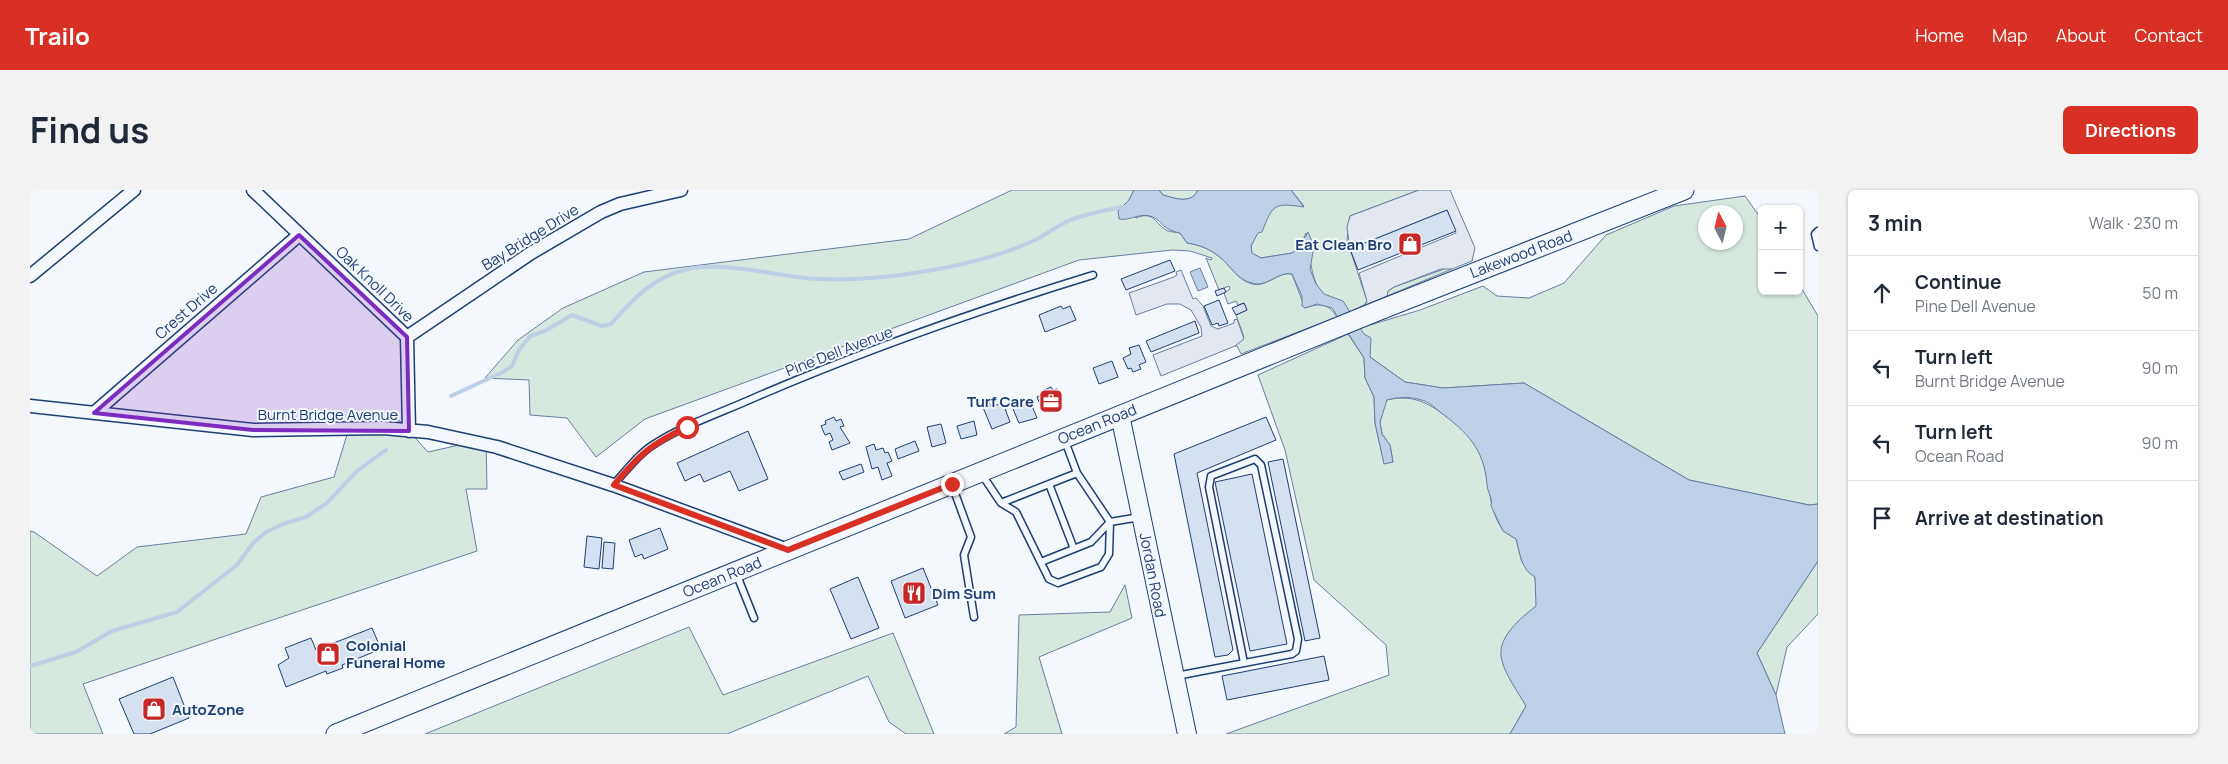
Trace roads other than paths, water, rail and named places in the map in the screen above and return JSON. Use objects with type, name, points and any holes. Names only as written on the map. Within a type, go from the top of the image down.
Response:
[{"type":"main road","name":"Lakewood Road","points":[[1359,319],[1684,190]]},
{"type":"main road","name":"Ocean Road","points":[[336,734],[1359,319]]},
{"type":"street","points":[[30,276],[134,190]]},
{"type":"street","name":"Oak Knoll Drive","points":[[253,190],[407,337],[409,430]]},
{"type":"street","name":"Bay Bridge Drive","points":[[407,337],[531,253],[601,212],[620,204],[681,190]]},
{"type":"street","name":"Crest Drive","points":[[94,413],[299,234]]},
{"type":"street","name":"Burnt Bridge Avenue","points":[[30,406],[253,430],[383,428],[409,430],[497,447],[614,485],[788,550]]},
{"type":"street","name":"Jordan Road","points":[[1120,415],[1187,734]]},
{"type":"lane","points":[[1818,231],[1815,234],[1818,247]]},
{"type":"lane","name":"Pine Dell Avenue","points":[[614,485],[639,456],[656,442],[705,419],[804,376],[1012,301],[1093,275]]},
{"type":"lane","points":[[981,472],[1001,503],[1016,512],[1048,579],[1058,583],[1101,567],[1108,554],[1110,522],[1077,473],[1064,438]]},
{"type":"lane","points":[[1174,676],[1244,663],[1292,654],[1298,646],[1261,465],[1255,458],[1211,476],[1209,487],[1244,663]]},
{"type":"lane","points":[[1001,503],[1077,473]]},
{"type":"lane","points":[[952,484],[971,537],[964,555],[974,618]]},
{"type":"lane","points":[[1049,484],[1074,549]]},
{"type":"lane","points":[[1041,562],[1091,542],[1110,522],[1142,517]]},
{"type":"lane","points":[[736,572],[754,618]]},
{"type":"water","points":[[1134,190],[1159,190],[1163,195],[1172,198],[1187,199],[1195,195],[1198,190],[1291,190],[1304,207],[1287,205],[1276,207],[1272,210],[1262,232],[1258,233],[1251,246],[1252,253],[1261,258],[1292,253],[1299,248],[1308,232],[1314,246],[1310,269],[1316,284],[1324,294],[1343,301],[1364,334],[1371,338],[1370,357],[1405,382],[1443,388],[1524,383],[1689,480],[1809,505],[1818,504],[1818,561],[1757,653],[1776,695],[1785,734],[1510,734],[1526,706],[1506,672],[1502,661],[1502,644],[1511,629],[1536,606],[1535,577],[1524,566],[1516,539],[1503,531],[1491,506],[1482,461],[1472,442],[1458,427],[1426,402],[1408,397],[1387,400],[1380,422],[1382,434],[1390,445],[1393,462],[1384,464],[1375,423],[1374,397],[1365,378],[1364,358],[1332,308],[1317,304],[1305,308],[1302,306],[1302,296],[1292,274],[1282,275],[1268,282],[1257,284],[1247,281],[1214,253],[1206,248],[1187,243],[1180,233],[1165,227],[1150,216],[1142,215],[1119,219],[1118,211],[1129,200]]},
{"type":"water","points":[[1200,268],[1208,287],[1198,291],[1190,272]]},
{"type":"waterway","points":[[451,396],[512,366],[519,350],[530,336],[545,331],[572,315],[602,326],[611,324],[646,289],[655,282],[677,272],[704,267],[720,267],[803,278],[832,279],[872,278],[913,273],[954,266],[994,256],[1033,241],[1073,219],[1124,207]]},
{"type":"waterway","points":[[30,666],[76,652],[112,631],[177,612],[237,565],[253,543],[266,532],[283,524],[306,517],[327,503],[357,471],[386,450]]},
{"type":"place","name":"Eat Clean Bro","points":[[1410,244]]},
{"type":"place","name":"Turf Care","points":[[1051,401]]},
{"type":"place","name":"Dim Sum","points":[[914,593]]},
{"type":"place","name":"Colonial Funeral Home","points":[[328,654]]},
{"type":"place","name":"AutoZone","points":[[154,709]]}]
